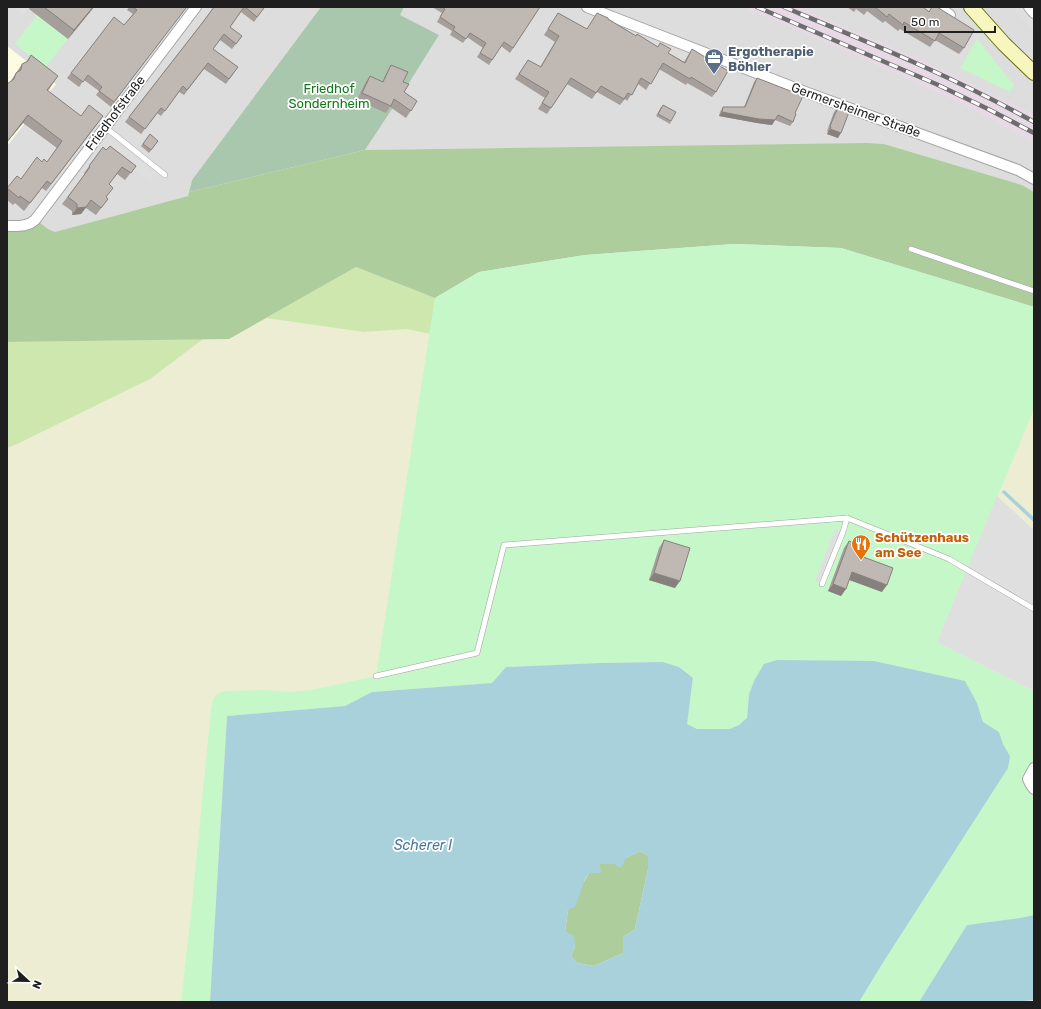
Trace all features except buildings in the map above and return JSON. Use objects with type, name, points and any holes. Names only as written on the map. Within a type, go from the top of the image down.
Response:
[{"type":"main road","points":[[970,7],[1004,44],[1034,73]]},
{"type":"street","name":"Friedhofstraße","points":[[7,226],[22,226],[35,220],[196,7]]},
{"type":"street","name":"Germersheimer Straße","points":[[587,7],[801,90],[1018,170],[1034,179]]},
{"type":"street","points":[[939,7],[950,15]]},
{"type":"street","points":[[1029,7],[1034,13]]},
{"type":"street","points":[[1034,768],[1028,779],[1030,785],[1034,788]]},
{"type":"lane","points":[[105,127],[165,175]]},
{"type":"lane","points":[[912,249],[1034,291]]},
{"type":"lane","points":[[822,584],[843,532],[847,518]]},
{"type":"lane","points":[[376,676],[477,653],[504,545],[847,518],[949,559],[1034,609]]},
{"type":"shaded area","points":[[7,7],[321,7],[192,180],[188,196],[55,232],[39,223],[7,229]]},
{"type":"shaded area","points":[[13,7],[30,7],[23,15]]},
{"type":"shaded area","points":[[404,7],[1034,7],[1034,192],[1022,185],[884,144],[365,150],[439,35],[399,15]]},
{"type":"shaded area","points":[[742,7],[798,7],[924,61],[1034,114],[1034,142],[965,105],[830,44]]},
{"type":"shaded area","points":[[1012,7],[1029,7],[1034,13],[1034,31]]},
{"type":"shaded area","points":[[7,46],[56,84],[7,146]]},
{"type":"shaded area","points":[[108,137],[156,173],[150,182],[102,145]]},
{"type":"shaded area","points":[[266,318],[364,332],[407,329],[430,334],[376,676],[311,690],[289,692],[266,690],[211,709],[181,1002],[7,1002],[7,448],[150,379],[203,339],[229,339]]},
{"type":"shaded area","points":[[1034,409],[1034,530],[997,496]]},
{"type":"shaded area","points":[[997,496],[1034,530],[1034,691],[937,642]]},
{"type":"shaded area","points":[[835,529],[843,532],[822,584],[815,581]]},
{"type":"green space","name":"Friedhof Sondernheim","points":[[321,7],[404,7],[400,15],[439,35],[365,150],[189,192],[192,180]]},
{"type":"green space","points":[[37,15],[68,39],[45,68],[15,44]]},
{"type":"green space","points":[[977,39],[1014,85],[1010,92],[960,68]]},
{"type":"green space","points":[[884,144],[1022,185],[1034,192],[1034,307],[841,248],[734,244],[585,255],[479,272],[435,298],[356,267],[229,339],[7,342],[7,229],[39,222],[55,232],[188,196],[189,192],[365,150]]},
{"type":"green space","points":[[734,244],[841,248],[1034,307],[1034,409],[937,642],[1034,691],[1034,915],[967,925],[919,1002],[859,1002],[1010,756],[1003,744],[999,732],[983,722],[977,703],[749,694],[747,718],[739,725],[730,729],[697,729],[686,724],[693,678],[679,667],[663,662],[506,667],[492,683],[372,692],[345,706],[227,716],[210,1002],[181,1002],[213,699],[218,693],[227,691],[266,690],[289,692],[311,690],[376,676],[435,298],[479,272],[585,255]]},
{"type":"green space","points":[[356,267],[435,298],[430,334],[407,329],[364,332],[266,318]]},
{"type":"green space","points":[[203,339],[150,379],[7,448],[7,342]]},
{"type":"green space","points":[[640,851],[648,856],[648,869],[635,929],[623,937],[623,953],[594,966],[577,963],[571,956],[575,946],[565,931],[568,910],[589,873],[600,864],[614,864]]},
{"type":"water","name":"Scherer I","points":[[777,660],[874,661],[965,681],[977,703],[983,722],[999,732],[1003,744],[1010,756],[1008,768],[859,1002],[210,1002],[227,716],[345,706],[372,692],[492,683],[506,667],[663,662],[679,667],[693,678],[687,724],[697,729],[730,729],[739,725],[747,718],[749,694],[755,679],[764,664]],"holes":[[[640,851],[648,856],[648,869],[635,929],[623,937],[623,953],[594,966],[577,963],[571,956],[575,946],[574,936],[565,931],[568,910],[575,907],[585,879],[589,873],[601,873],[600,864],[614,864],[621,868],[626,858]]]},
{"type":"water","points":[[1034,915],[1034,1000],[1023,1002],[919,1002],[967,925]]},
{"type":"waterway","points":[[1004,492],[1034,520]]},
{"type":"railway","points":[[757,7],[936,84],[1034,133]]},
{"type":"railway","points":[[784,7],[942,75],[1034,122]]},
{"type":"place","name":"Ergotherapie Böhler","points":[[714,75]]},
{"type":"place","name":"Schützenhaus am See","points":[[861,561]]}]
